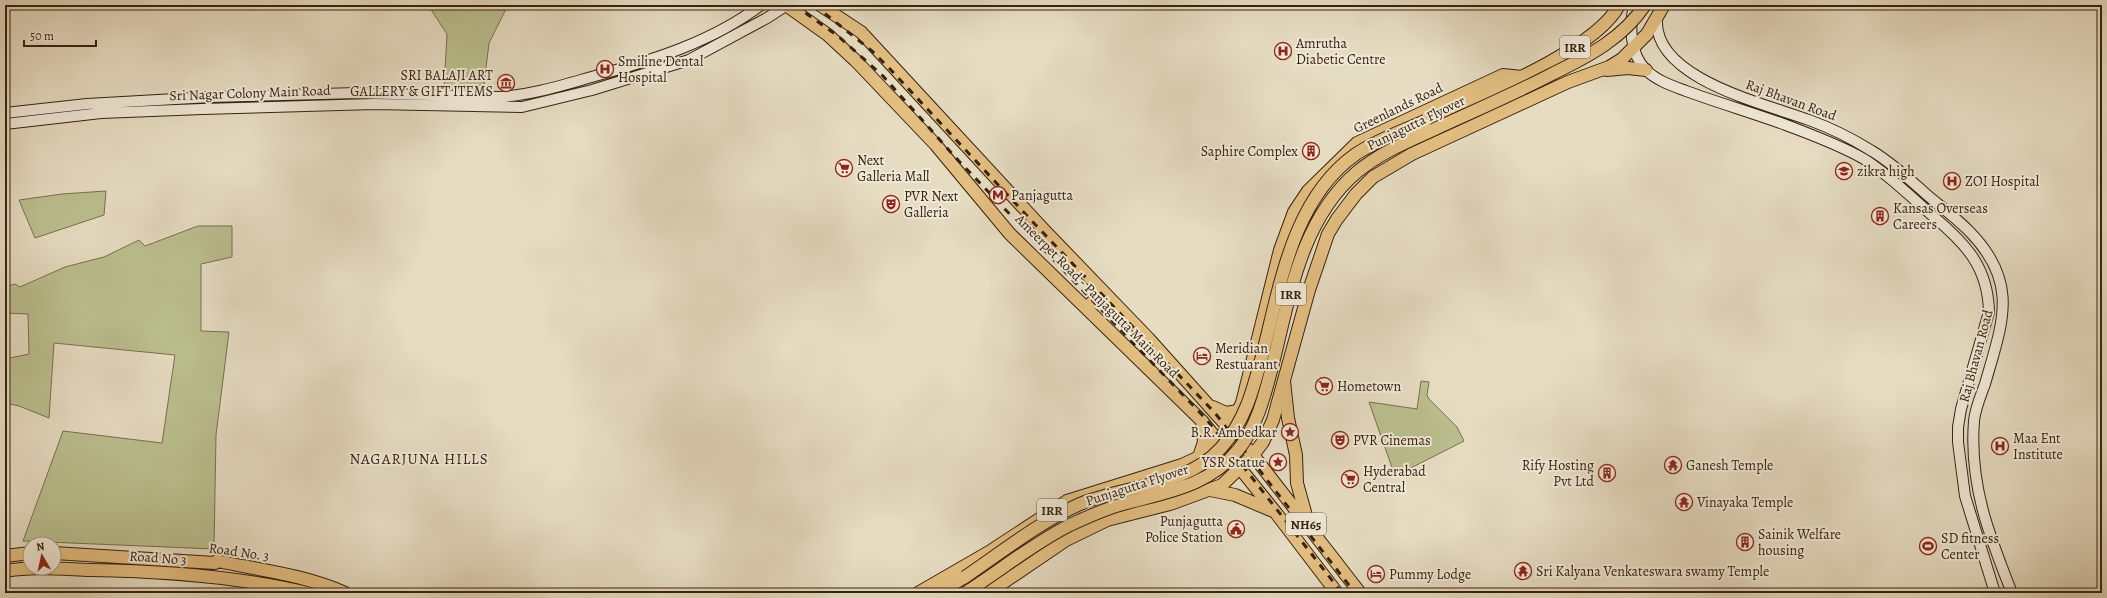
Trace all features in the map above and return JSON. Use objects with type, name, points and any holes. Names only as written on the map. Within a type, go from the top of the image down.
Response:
[{"type":"main road","name":"Sri Nagar Colony Main Road","points":[[5,113],[87,104],[211,97],[358,93],[500,97],[522,95],[551,89],[665,56],[717,32],[761,5]]},
{"type":"main road","name":"Sri Nagar Colony Main Road","points":[[5,124],[100,113],[195,109],[374,104],[522,107],[592,90],[689,60],[767,18],[786,5]]},
{"type":"main road","name":"Ameerpet Road - Panjagutta Main Road","points":[[786,5],[828,35],[856,61],[935,144],[1010,234],[1202,421]]},
{"type":"main road","name":"Ameerpet Road - Panjagutta Main Road","points":[[820,5],[861,32],[1229,427]]},
{"type":"main road","name":"IRR","points":[[1522,77],[1584,42],[1603,25],[1619,5]]},
{"type":"main road","points":[[1634,5],[1631,26],[1634,49]]},
{"type":"main road","name":"Punjagutta Flyover","points":[[965,593],[1067,527],[1092,515],[1122,504],[1183,488],[1205,478],[1222,466],[1238,450],[1252,430],[1265,393],[1305,249],[1321,214],[1338,190],[1378,156],[1536,82],[1599,50],[1623,31],[1645,5]]},
{"type":"main road","name":"IRR","points":[[988,593],[1066,540],[1107,520],[1170,504],[1210,490],[1222,484],[1253,455],[1263,442],[1273,420],[1318,262],[1328,234],[1337,218],[1374,177],[1412,154],[1568,82],[1594,74],[1622,59],[1634,49],[1657,20],[1664,5]]},
{"type":"main road","name":"Raj Bhavan Road","points":[[1657,20],[1657,35],[1669,55],[1694,74],[1735,94],[1812,121],[1873,151],[1968,230],[1991,260],[1999,277],[2004,298],[2003,319],[1974,419],[1974,470],[1979,500],[1988,534],[2012,593]]},
{"type":"main road","name":"Raj Bhavan Road","points":[[1634,49],[1646,70],[1671,85],[1787,126],[1863,159],[1888,177],[1948,229],[1968,249],[1976,261],[1984,279],[1988,296],[1989,312],[1961,409],[1958,427],[1958,442],[1965,496],[1995,593]]},
{"type":"main road","points":[[1594,74],[1617,68],[1646,70]]},
{"type":"main road","name":"Greenlands Road","points":[[1229,427],[1238,411],[1280,250],[1294,212],[1308,191],[1357,143],[1503,74],[1522,77]]},
{"type":"main road","name":"Punjagutta Flyover","points":[[937,593],[965,577],[1055,516],[1080,504],[1108,494],[1174,478],[1200,465],[1220,450],[1235,432],[1244,414],[1255,382],[1292,246],[1302,219],[1315,198],[1334,174],[1355,155],[1378,142],[1522,77]]},
{"type":"main road","points":[[1280,250],[1318,262]]},
{"type":"main road","points":[[1086,308],[1104,292]]},
{"type":"main road","points":[[1284,381],[1288,418],[1296,455],[1297,483],[1310,528]]},
{"type":"main road","points":[[1210,406],[1226,413],[1238,411]]},
{"type":"main road","points":[[1199,456],[1204,442],[1202,421]]},
{"type":"main road","name":"NH65","points":[[1202,421],[1276,513],[1337,593]]},
{"type":"main road","name":"IRR","points":[[918,593],[989,552],[1067,501],[1123,483],[1152,476],[1182,465],[1199,456],[1218,440],[1229,427]]},
{"type":"main road","name":"NH65","points":[[1229,427],[1253,455],[1360,593]]},
{"type":"main road","name":"IRR","points":[[1210,490],[1235,494],[1276,513]]},
{"type":"main road","points":[[5,556],[22,554]]},
{"type":"main road","name":"Road No. 3","points":[[62,554],[215,563],[217,561],[284,574],[324,584],[345,593]]},
{"type":"main road","name":"Road No 3","points":[[5,571],[24,568],[115,570],[232,578],[308,593]]},
{"type":"green space","points":[[428,5],[508,5],[489,43],[484,85],[444,89],[447,34]]},
{"type":"green space","points":[[106,191],[104,215],[35,238],[19,200],[62,194]]},
{"type":"green space","points":[[198,226],[232,226],[232,257],[201,264],[201,331],[229,332],[216,435],[214,549],[62,543],[62,536],[25,536],[63,431],[162,443],[175,355],[54,343],[49,418],[19,406],[5,403],[5,359],[29,354],[28,314],[5,313],[5,287],[15,284],[20,287],[65,267],[104,257],[139,240],[145,246]]},
{"type":"green space","points":[[1421,381],[1429,382],[1427,395],[1429,399],[1457,427],[1464,441],[1395,476],[1369,402],[1417,409]]},
{"type":"railway","points":[[794,5],[838,36],[883,76],[956,158],[1207,420],[1342,593]]},
{"type":"railway","points":[[814,5],[872,51],[890,69],[1030,219],[1215,413],[1355,593]]},
{"type":"place","name":"Amrutha Diabetic Centre","points":[[1283,51]]},
{"type":"place","name":"Smiline Dental Hospital","points":[[605,69]]},
{"type":"place","name":"SRI BALAJI ART GALLERY & GIFT ITEMS","points":[[506,83]]},
{"type":"place","name":"Saphire Complex","points":[[1311,151]]},
{"type":"place","name":"Next Galleria Mall","points":[[844,168]]},
{"type":"place","name":"zikra high","points":[[1844,171]]},
{"type":"place","name":"ZOI Hospital","points":[[1952,181]]},
{"type":"place","name":"Panjagutta","points":[[998,195]]},
{"type":"place","name":"PVR Next Galleria","points":[[891,204]]},
{"type":"place","name":"Kansas Overseas Careers","points":[[1880,216]]},
{"type":"place","name":"Meridian Restuarant","points":[[1202,356]]},
{"type":"place","name":"Hometown","points":[[1324,386]]},
{"type":"place","name":"B.R. Ambedkar","points":[[1290,432]]},
{"type":"place","name":"PVR Cinemas","points":[[1340,440]]},
{"type":"place","name":"Maa Ent Institute","points":[[2000,446]]},
{"type":"place","name":"YSR Statue","points":[[1278,462]]},
{"type":"place","name":"Ganesh Temple","points":[[1673,465]]},
{"type":"place","name":"Rify Hosting Pvt Ltd","points":[[1607,473]]},
{"type":"place","name":"Hyderabad Central","points":[[1350,479]]},
{"type":"place","name":"Vinayaka Temple","points":[[1684,502]]},
{"type":"place","name":"Punjagutta Police Station","points":[[1236,529]]},
{"type":"place","name":"Sainik Welfare housing","points":[[1745,542]]},
{"type":"place","name":"SD fitness Center","points":[[1928,546]]},
{"type":"place","name":"Sri Kalyana Venkateswara swamy Temple","points":[[1523,571]]},
{"type":"place","name":"Pummy Lodge","points":[[1376,574]]},
{"type":"district","name":"NAGARJUNA HILLS","points":[[419,459]]}]
